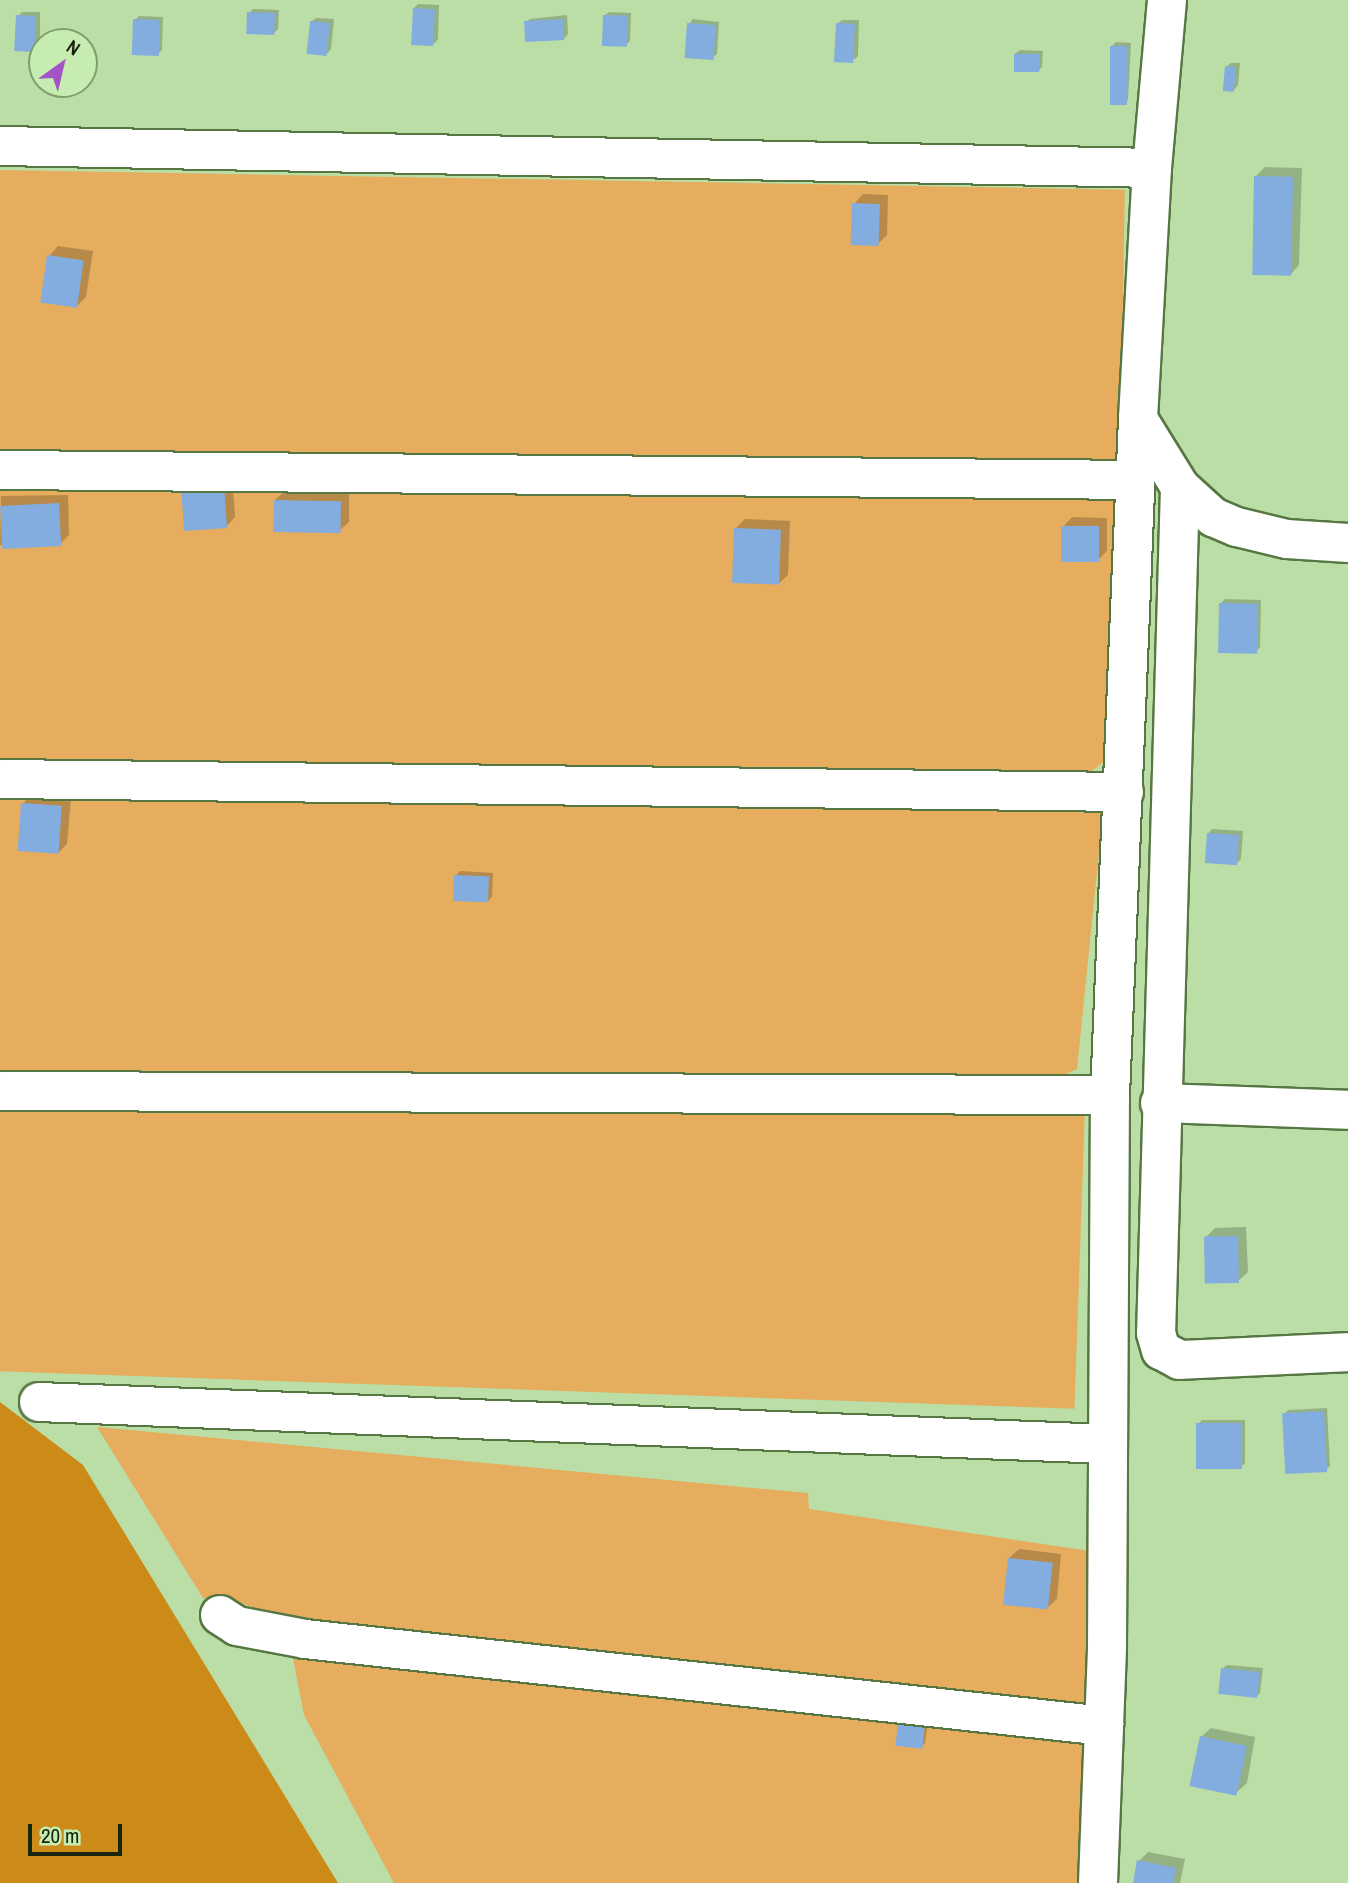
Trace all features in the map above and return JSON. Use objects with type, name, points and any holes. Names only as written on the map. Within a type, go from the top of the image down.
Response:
[{"type":"street","points":[[1098,1883],[1104,1726],[1110,1095],[1125,792],[1138,419],[1152,168],[1167,0]]},
{"type":"street","points":[[0,146],[1152,168]]},
{"type":"street","points":[[1138,419],[1180,487],[1213,517],[1237,527],[1287,539],[1348,543]]},
{"type":"street","points":[[0,470],[1135,480]]},
{"type":"street","points":[[1180,487],[1160,1103],[1156,1333],[1161,1350],[1180,1360],[1348,1352]]},
{"type":"street","points":[[0,779],[1125,792]]},
{"type":"street","points":[[0,1091],[1110,1095]]},
{"type":"street","points":[[1160,1103],[1348,1110]]},
{"type":"street","points":[[39,1402],[1108,1444]]},
{"type":"street","points":[[220,1615],[237,1626],[305,1639],[1104,1726]]},
{"type":"shaded area","points":[[0,170],[1125,190],[1120,473],[0,453]]},
{"type":"shaded area","points":[[0,486],[1118,497],[1106,760],[1081,780],[0,765]]},
{"type":"shaded area","points":[[0,792],[1104,803],[1077,1069],[1047,1083],[0,1075]]},
{"type":"shaded area","points":[[1,1069],[1085,1107],[1074,1409],[0,1371]]},
{"type":"shaded area","points":[[0,1402],[83,1465],[338,1883],[0,1883]]},
{"type":"shaded area","points":[[97,1427],[808,1493],[809,1509],[1090,1551],[1089,1714],[523,1647],[263,1612],[227,1597],[203,1598]]},
{"type":"shaded area","points":[[291,1648],[1091,1737],[1082,1883],[394,1883],[304,1715]]},
{"type":"building","points":[[413,8],[435,9],[433,46],[411,45]]},
{"type":"building","points":[[247,12],[275,13],[274,35],[246,34]]},
{"type":"building","points":[[16,15],[36,16],[35,28],[28,28],[28,52],[14,51]]},
{"type":"building","points":[[603,15],[628,16],[627,47],[602,46]]},
{"type":"building","points":[[133,19],[160,20],[159,56],[132,55]]},
{"type":"building","points":[[563,19],[564,40],[525,42],[524,21]]},
{"type":"building","points":[[310,21],[330,23],[326,56],[307,54]]},
{"type":"building","points":[[687,23],[716,25],[713,60],[685,58]]},
{"type":"building","points":[[836,23],[855,24],[853,63],[834,62]]},
{"type":"building","points":[[1110,46],[1127,46],[1127,105],[1110,105]]},
{"type":"building","points":[[1014,54],[1039,54],[1039,72],[1014,72]]},
{"type":"building","points":[[1225,66],[1236,67],[1234,92],[1223,91]]},
{"type":"building","points":[[1254,176],[1293,177],[1291,276],[1252,275]]},
{"type":"building","points":[[852,203],[880,204],[879,246],[851,245]]},
{"type":"building","points":[[47,255],[84,260],[77,308],[40,303]]},
{"type":"building","points":[[224,485],[227,528],[184,531],[181,488]]},
{"type":"building","points":[[274,500],[341,501],[340,533],[273,532]]},
{"type":"building","points":[[59,503],[61,546],[2,549],[0,506]]},
{"type":"building","points":[[1061,526],[1099,526],[1099,562],[1061,562]]},
{"type":"building","points":[[734,528],[781,530],[779,585],[732,583]]},
{"type":"building","points":[[1219,603],[1258,604],[1257,654],[1218,653]]},
{"type":"building","points":[[21,803],[62,806],[59,854],[18,851]]},
{"type":"building","points":[[1207,833],[1239,835],[1237,865],[1205,863]]},
{"type":"building","points":[[454,875],[489,876],[488,902],[453,901]]},
{"type":"building","points":[[1238,1236],[1239,1283],[1205,1284],[1204,1237]]},
{"type":"building","points":[[1324,1411],[1327,1472],[1285,1474],[1282,1413]]},
{"type":"building","points":[[1196,1423],[1242,1423],[1242,1469],[1196,1469]]},
{"type":"building","points":[[1008,1558],[1053,1563],[1048,1609],[1003,1605]]},
{"type":"building","points":[[1221,1668],[1260,1672],[1257,1698],[1218,1694]]},
{"type":"building","points":[[898,1722],[925,1725],[922,1749],[895,1746]]},
{"type":"building","points":[[1200,1736],[1247,1746],[1236,1796],[1189,1786]]},
{"type":"building","points":[[1137,1860],[1176,1868],[1173,1883],[1133,1883]]}]
